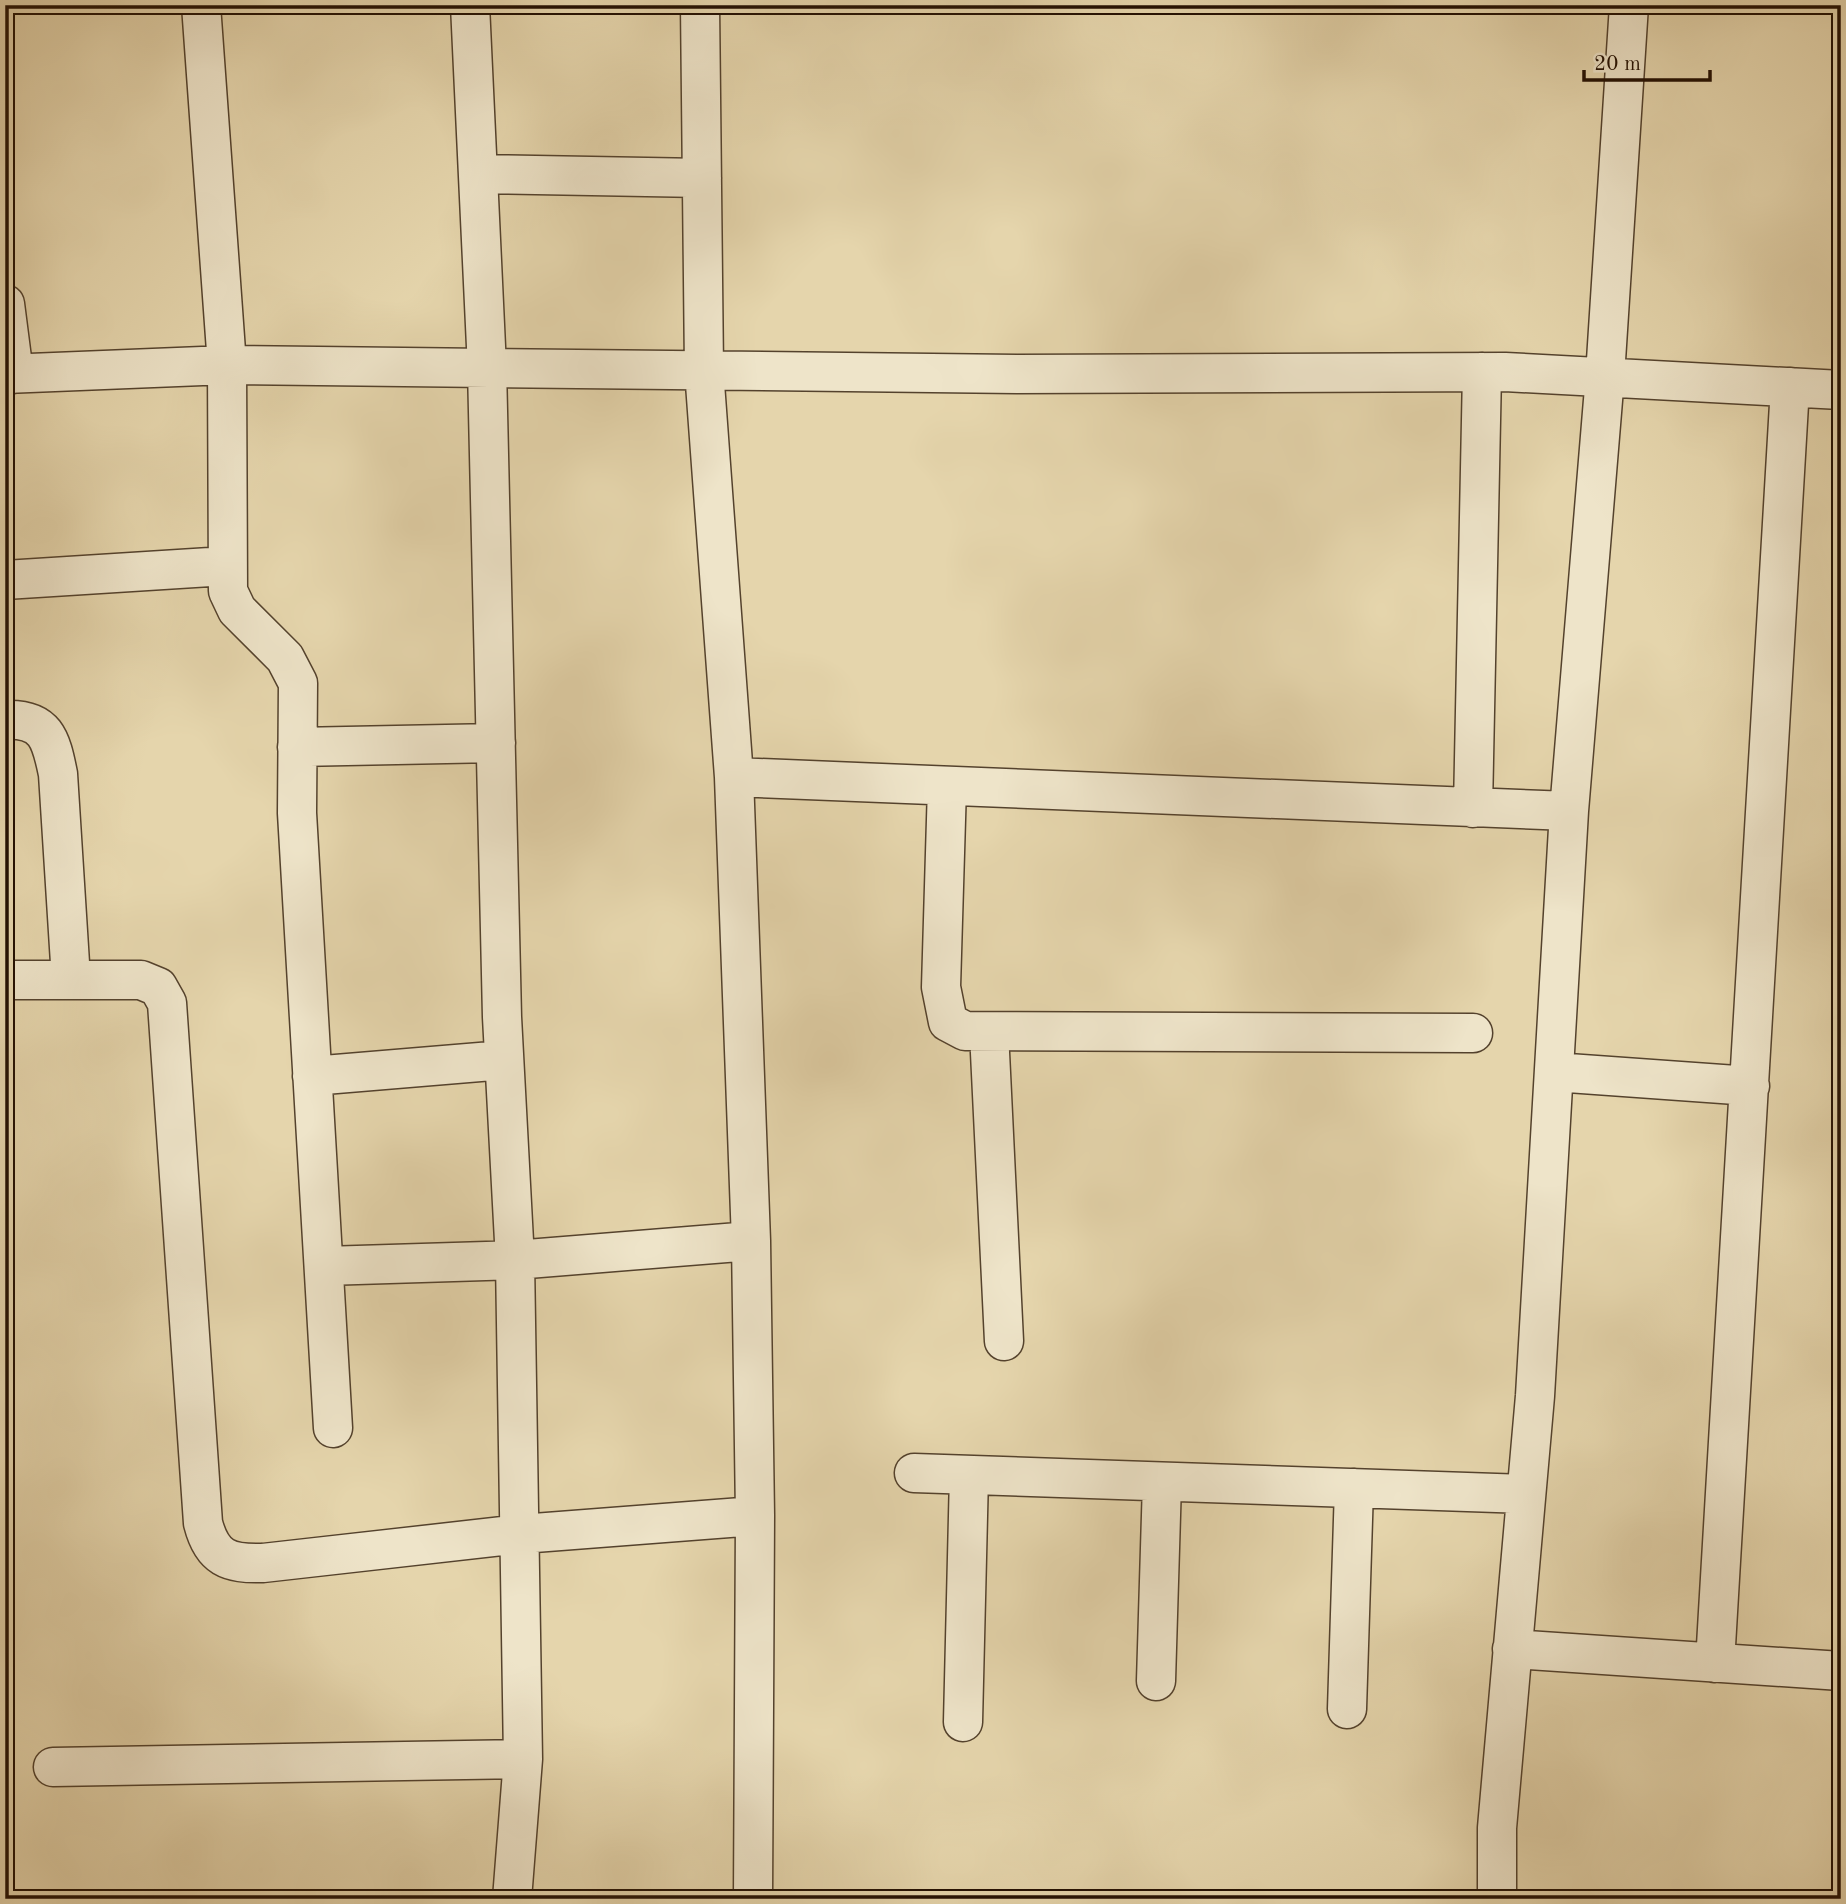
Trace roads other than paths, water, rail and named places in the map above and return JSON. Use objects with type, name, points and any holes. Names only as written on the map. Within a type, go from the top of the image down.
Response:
[{"type":"street","points":[[201,5],[226,365],[228,591],[237,610],[292,669],[298,683],[297,813],[333,1428]]},
{"type":"street","points":[[470,5],[487,368],[504,1060],[515,1260],[523,1759],[512,1899]]},
{"type":"street","points":[[701,5],[704,370],[734,777],[751,1241],[755,1517],[753,1899]]},
{"type":"street","points":[[1497,1899],[1497,1828],[1526,1494],[1569,811],[1605,376],[1629,5]]},
{"type":"street","points":[[478,174],[702,178]]},
{"type":"street","points":[[5,304],[10,374],[226,365],[1017,374],[1482,372],[1605,376],[1841,390]]},
{"type":"street","points":[[1473,808],[1482,372]]},
{"type":"street","points":[[1715,1663],[1790,387]]},
{"type":"street","points":[[5,580],[226,566]]},
{"type":"street","points":[[5,720],[23,719],[41,728],[52,744],[58,774],[71,979]]},
{"type":"street","points":[[297,747],[496,743]]},
{"type":"street","points":[[734,777],[1569,811]]},
{"type":"street","points":[[947,786],[943,1008],[948,1022],[965,1031],[1473,1033]]},
{"type":"street","points":[[5,981],[141,980],[158,987],[167,1003],[193,1401],[204,1523],[209,1544],[224,1558],[244,1563],[263,1563],[521,1534],[755,1517]]},
{"type":"street","points":[[989,1032],[1004,1341]]},
{"type":"street","points":[[312,1076],[504,1060]]},
{"type":"street","points":[[1554,1072],[1751,1086]]},
{"type":"street","points":[[325,1266],[515,1260],[751,1241]]},
{"type":"street","points":[[914,1473],[1526,1494]]},
{"type":"street","points":[[962,1722],[969,1475]]},
{"type":"street","points":[[1156,1681],[1162,1482]]},
{"type":"street","points":[[1347,1709],[1354,1488]]},
{"type":"street","points":[[1512,1649],[1841,1671]]},
{"type":"street","points":[[52,1767],[523,1759]]}]
